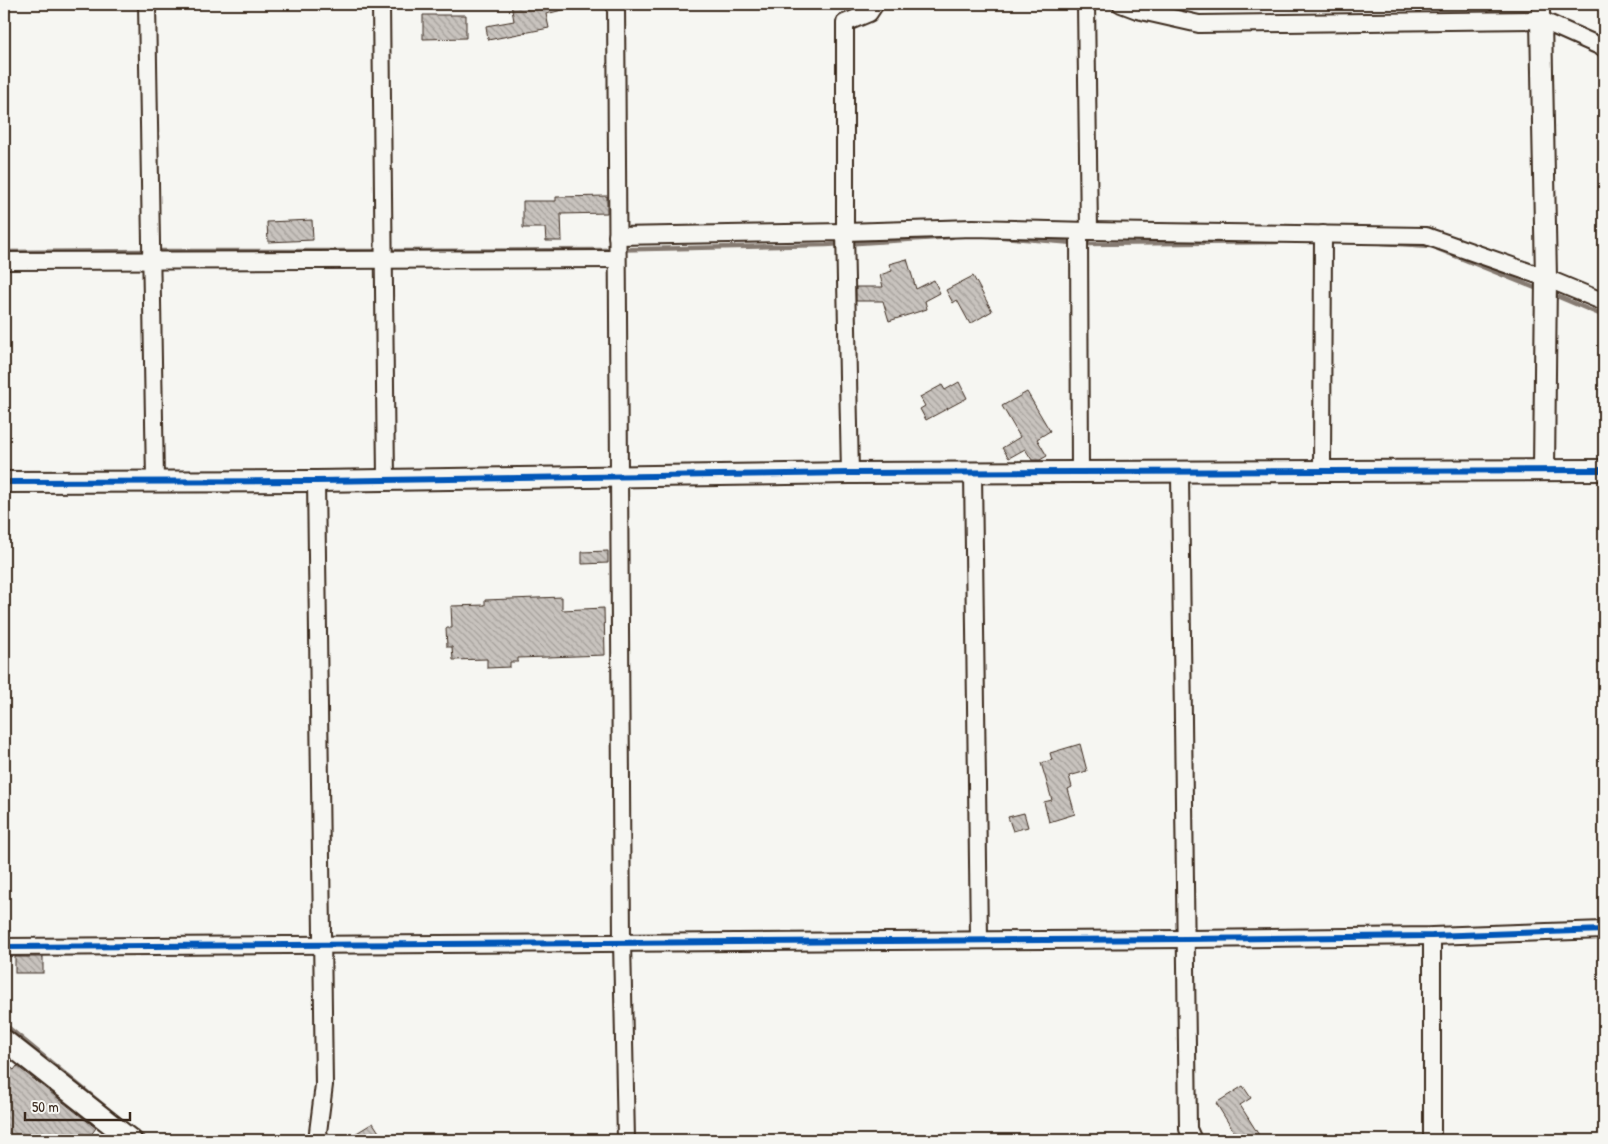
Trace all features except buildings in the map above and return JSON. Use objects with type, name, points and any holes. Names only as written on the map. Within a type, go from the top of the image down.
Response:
[{"type":"street","points":[[147,4],[155,480]]},
{"type":"street","points":[[381,4],[386,480]]},
{"type":"street","points":[[616,4],[622,941],[626,1140]]},
{"type":"street","points":[[850,473],[845,232],[845,23],[869,13],[875,4]]},
{"type":"street","points":[[1080,472],[1086,4]]},
{"type":"street","points":[[1121,4],[1137,10],[1199,24],[1541,12],[1604,48]]},
{"type":"street","points":[[1541,12],[1546,278],[1544,469]]},
{"type":"street","points":[[617,236],[974,228],[1426,236],[1546,278],[1604,302]]},
{"type":"street","points":[[1322,471],[1323,234]]},
{"type":"street","points":[[4,261],[617,259]]},
{"type":"street","points":[[4,482],[155,480],[316,481],[850,473],[1604,470]]},
{"type":"street","points":[[1183,472],[1180,475],[1188,1129],[1193,1140]]},
{"type":"street","points":[[973,473],[979,939]]},
{"type":"street","points":[[316,481],[324,1085],[318,1132],[320,1140]]},
{"type":"street","points":[[4,946],[1186,939],[1432,936],[1604,930]]},
{"type":"street","points":[[1432,936],[1432,1140]]},
{"type":"street","points":[[4,1040],[131,1140]]},
{"type":"waterway","points":[[990,236],[1086,244],[1277,242]]},
{"type":"waterway","points":[[388,251],[600,250],[826,245],[952,237]]},
{"type":"waterway","points":[[1382,243],[1431,246]]},
{"type":"waterway","points":[[1438,249],[1540,290]]},
{"type":"waterway","points":[[4,252],[147,251]]},
{"type":"waterway","points":[[155,251],[380,251]]},
{"type":"waterway","points":[[1552,294],[1604,316]]},
{"type":"waterway","points":[[4,1024],[125,1123]]},
{"type":"waterway","points":[[135,1131],[147,1140]]},
{"type":"cycle path","points":[[4,482],[316,481],[850,473],[1604,470]]},
{"type":"cycle path","points":[[4,947],[1186,939],[1432,936],[1604,930]]}]
